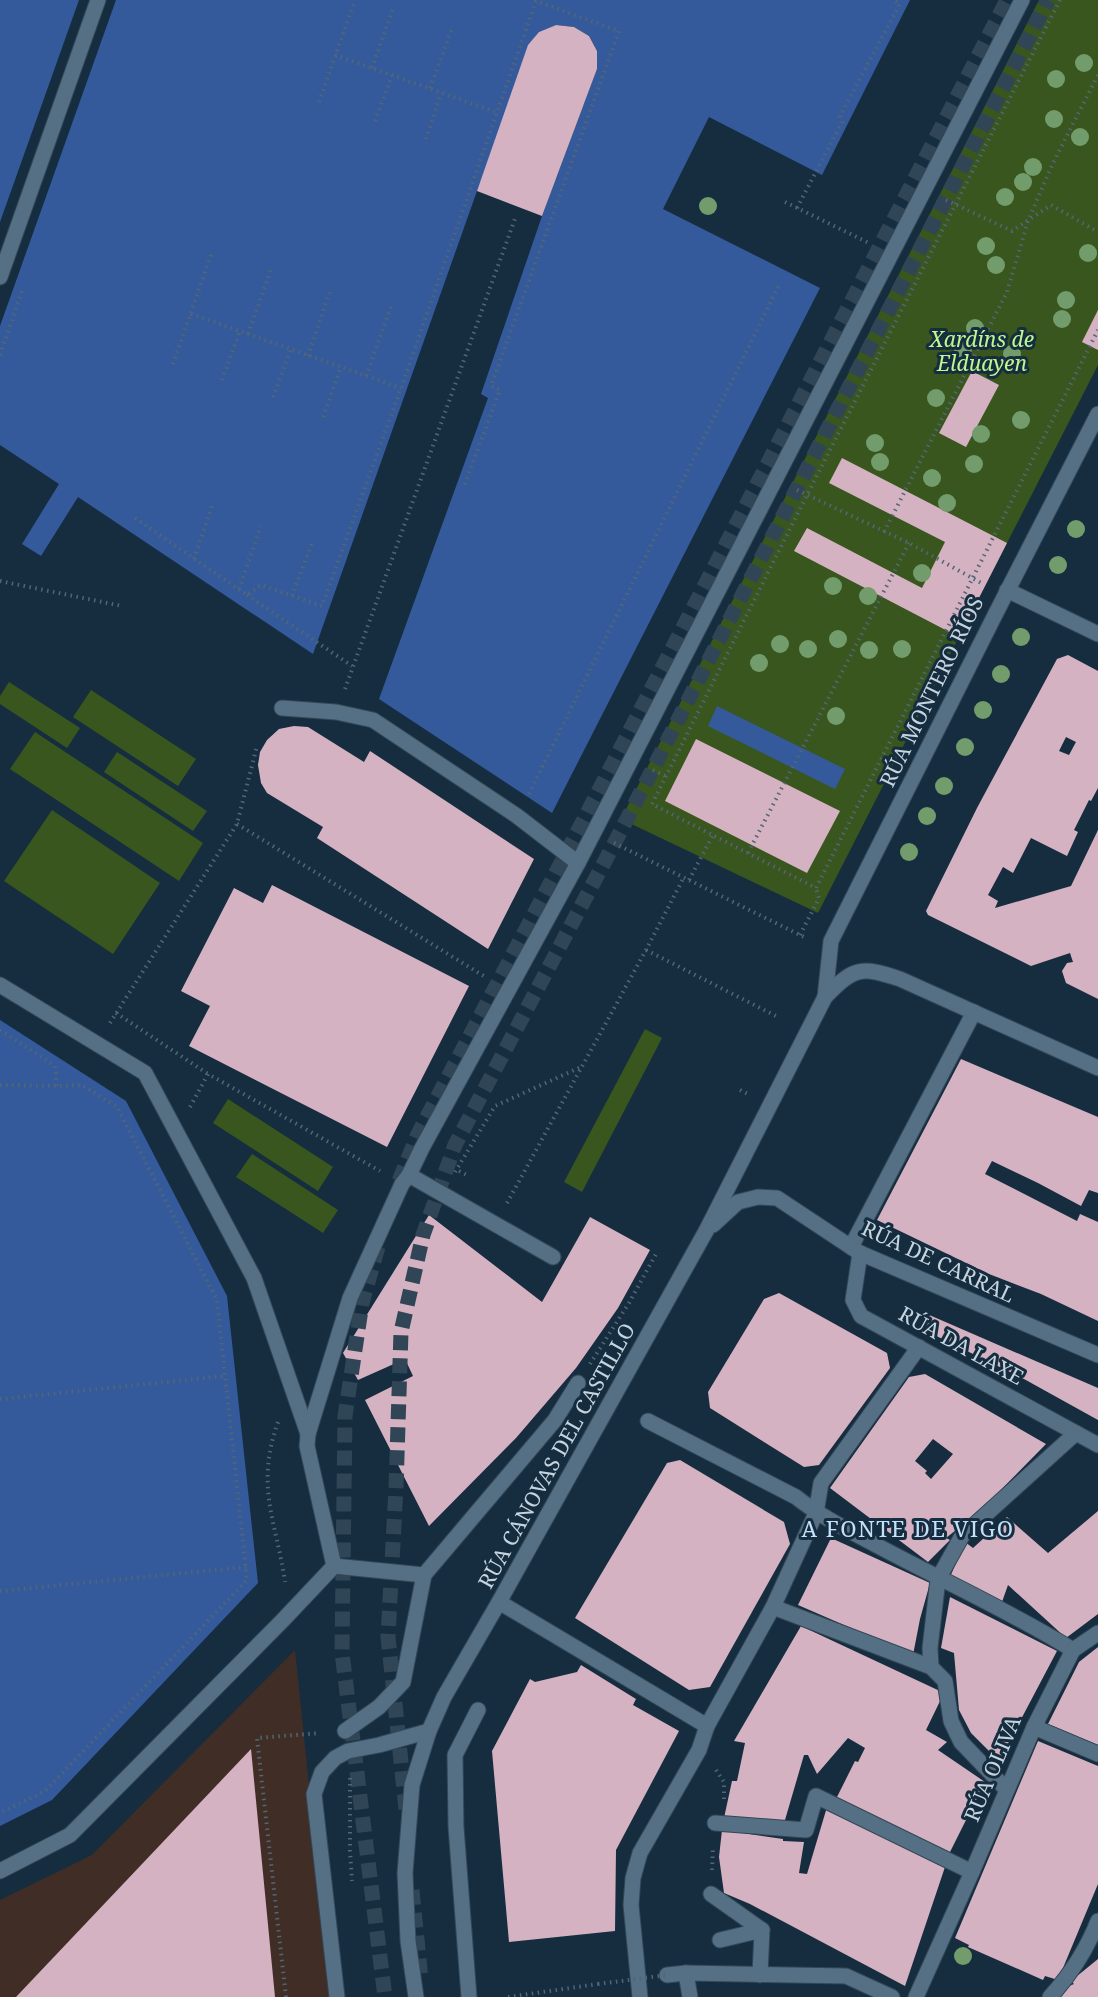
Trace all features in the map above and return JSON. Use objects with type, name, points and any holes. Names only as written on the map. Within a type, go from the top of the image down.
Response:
[{"type":"street","points":[[0,278],[98,0]]},
{"type":"street","points":[[334,1566],[307,1446],[308,1434],[350,1298],[405,1179],[578,863],[1022,0]]},
{"type":"street","name":"RÚA MONTERO RÍOS","points":[[825,997],[831,941],[1098,414]]},
{"type":"street","points":[[1007,590],[1098,634]]},
{"type":"street","points":[[282,708],[336,712],[373,720],[518,816],[578,863]]},
{"type":"street","name":"RÚA CÁNOVAS DEL CASTILLO","points":[[416,1997],[408,1941],[405,1873],[412,1785],[429,1731],[444,1697],[706,1231],[825,997],[839,982],[856,971],[877,971],[974,1012]]},
{"type":"street","points":[[0,985],[145,1073],[254,1278],[308,1434]]},
{"type":"street","points":[[974,1012],[1098,1068]]},
{"type":"street","name":"RÚA DA LAXE","points":[[974,1012],[856,1250],[853,1300],[861,1316],[1098,1445]]},
{"type":"street","points":[[405,1179],[442,1194],[553,1257]]},
{"type":"street","name":"RÚA DE CARRAL","points":[[706,1231],[738,1202],[758,1197],[777,1198],[856,1250],[1098,1355]]},
{"type":"street","points":[[640,1997],[631,1905],[633,1878],[640,1853],[699,1750],[707,1726],[773,1607],[816,1513],[821,1483],[919,1347]]},
{"type":"street","points":[[345,1731],[379,1707],[403,1682],[424,1575],[555,1420],[578,1383]]},
{"type":"street","points":[[648,1420],[796,1497],[816,1513],[938,1579],[1034,1626],[1073,1650]]},
{"type":"street","points":[[931,1668],[930,1648],[938,1579],[962,1536],[1076,1433]]},
{"type":"street","points":[[334,1566],[424,1575]]},
{"type":"street","points":[[0,1871],[70,1835],[334,1566]]},
{"type":"street","points":[[499,1602],[707,1726]]},
{"type":"street","points":[[773,1607],[931,1668],[945,1681],[951,1721],[961,1742],[1006,1790]]},
{"type":"street","name":"RÚA OLIVA","points":[[916,1997],[1034,1727],[1073,1650],[1098,1633]]},
{"type":"street","points":[[469,1997],[456,1827],[455,1755],[478,1710]]},
{"type":"street","points":[[1034,1727],[1098,1754]]},
{"type":"street","points":[[337,1997],[315,1794],[322,1772],[335,1758],[348,1751],[429,1731]]},
{"type":"street","points":[[715,1823],[806,1830],[816,1796],[972,1872]]},
{"type":"street","points":[[711,1894],[762,1930]]},
{"type":"street","points":[[1050,1997],[1093,1948],[1098,1921]]},
{"type":"street","points":[[720,1940],[762,1930]]},
{"type":"street","points":[[760,1975],[762,1930]]},
{"type":"street","points":[[686,1973],[690,1997]]},
{"type":"street","points":[[667,1975],[686,1973],[846,1976],[892,1997]]},
{"type":"path","points":[[319,102],[355,0]]},
{"type":"path","points":[[797,208],[842,122],[840,116],[900,4],[893,0]]},
{"type":"path","points":[[816,888],[652,804],[1060,0]]},
{"type":"path","points":[[247,595],[261,585],[322,606],[536,1],[619,31],[491,386],[500,390],[464,486]]},
{"type":"path","points":[[372,68],[394,6]]},
{"type":"path","points":[[430,88],[453,26]]},
{"type":"path","points":[[335,56],[498,113]]},
{"type":"path","points":[[375,121],[392,75]]},
{"type":"path","points":[[884,532],[1007,292],[1028,221],[1053,164],[1098,75]]},
{"type":"path","points":[[426,139],[441,93]]},
{"type":"path","points":[[946,200],[1012,231],[1051,205],[1098,232]]},
{"type":"path","points":[[785,202],[891,254]]},
{"type":"path","points":[[336,712],[516,216]]},
{"type":"path","points":[[173,364],[212,252]]},
{"type":"path","points":[[248,334],[271,270]]},
{"type":"path","points":[[525,801],[780,283]]},
{"type":"path","points":[[308,356],[330,291]]},
{"type":"path","points":[[366,376],[391,308]]},
{"type":"path","points":[[191,314],[401,388]]},
{"type":"path","points":[[800,935],[819,898],[816,888],[1098,330]]},
{"type":"path","points":[[222,380],[240,331]]},
{"type":"path","points":[[273,397],[291,349]]},
{"type":"path","points":[[323,417],[341,367]]},
{"type":"path","points":[[797,490],[909,543],[987,586]]},
{"type":"path","points":[[194,559],[212,506]]},
{"type":"path","points":[[135,518],[352,666]]},
{"type":"path","points":[[239,589],[261,526]]},
{"type":"path","points":[[292,596],[312,543]]},
{"type":"path","points":[[748,853],[909,543]]},
{"type":"path","points":[[0,581],[122,606]]},
{"type":"path","points":[[97,1043],[237,824],[257,746]]},
{"type":"path","points":[[654,770],[665,776]]},
{"type":"path","points":[[237,824],[508,990]]},
{"type":"path","points":[[594,832],[808,939]]},
{"type":"path","points":[[689,880],[713,835]]},
{"type":"path","points":[[510,1198],[646,951],[684,877]]},
{"type":"path","points":[[646,951],[776,1016]]},
{"type":"path","points":[[116,1013],[208,1074],[405,1179]]},
{"type":"path","points":[[0,1030],[55,1066],[57,1086]]},
{"type":"path","points":[[442,1194],[495,1106],[582,1066]]},
{"type":"path","points":[[177,1133],[208,1074]]},
{"type":"path","points":[[0,1084],[82,1085],[117,1107],[217,1300],[247,1580],[45,1791],[0,1813]]},
{"type":"path","points":[[459,1172],[467,1175]]},
{"type":"path","points":[[578,1383],[629,1303],[656,1254]]},
{"type":"path","points":[[0,1399],[225,1376]]},
{"type":"path","points":[[0,1591],[246,1567]]},
{"type":"path","points":[[286,1997],[257,1738],[345,1731]]},
{"type":"path","points":[[350,1771],[352,1885]]},
{"type":"path","points":[[508,1997],[667,1975]]},
{"type":"shaded area","points":[[295,1650],[331,1997],[0,1997],[0,1900],[92,1855]]},
{"type":"green space","name":"Xardíns de Elduayen","points":[[1039,0],[1098,0],[1098,365],[818,913],[621,819]]},
{"type":"green space","points":[[9,682],[80,728],[67,748],[0,704],[0,696]]},
{"type":"green space","points":[[91,690],[196,759],[178,786],[73,717]]},
{"type":"green space","points":[[35,732],[203,843],[179,881],[10,769]]},
{"type":"green space","points":[[117,752],[207,811],[193,831],[104,772]]},
{"type":"green space","points":[[52,810],[160,883],[113,954],[4,881]]},
{"type":"green space","points":[[645,1029],[662,1038],[582,1192],[564,1182]]},
{"type":"green space","points":[[228,1099],[333,1167],[318,1191],[213,1123]]},
{"type":"green space","points":[[252,1154],[338,1210],[323,1233],[236,1177]]},
{"type":"water","points":[[0,0],[79,0],[0,222]]},
{"type":"water","points":[[116,0],[910,0],[822,175],[709,117],[663,209],[820,288],[552,813],[379,699],[488,398],[481,394],[542,216],[597,69],[597,51],[589,36],[574,27],[556,25],[539,32],[477,191],[313,654],[78,497],[41,556],[22,544],[59,484],[0,445],[0,326]]},
{"type":"water","points":[[717,706],[845,769],[835,789],[708,726]]},
{"type":"water","points":[[0,1020],[126,1101],[227,1296],[258,1583],[52,1800],[0,1826]]},
{"type":"building","points":[[556,25],[574,27],[589,36],[597,51],[597,69],[542,216],[477,191],[528,45],[539,32]]},
{"type":"building","points":[[1098,310],[1098,350],[1082,342]]},
{"type":"building","points":[[972,371],[999,385],[966,447],[939,433]]},
{"type":"building","points":[[842,458],[1007,543],[959,637],[794,551],[807,528],[922,588],[945,542],[829,483]]},
{"type":"building","points":[[1068,655],[1098,671],[1098,788],[1091,801],[1089,800],[1074,830],[1078,832],[1067,856],[1031,838],[1013,873],[1003,867],[988,895],[998,901],[995,908],[1071,886],[1098,830],[1098,999],[1066,983],[1062,971],[1067,963],[1073,962],[1070,953],[1031,966],[928,915],[926,911],[977,808],[1057,659]],"holes":[[[1066,737],[1076,742],[1069,755],[1059,751]]]},
{"type":"building","points":[[294,726],[308,727],[364,762],[370,751],[534,859],[488,949],[317,838],[323,827],[267,793],[261,783],[258,765],[260,752],[267,740],[279,729]]},
{"type":"building","points":[[696,739],[840,811],[807,873],[665,801]]},
{"type":"building","points":[[272,885],[469,986],[387,1147],[189,1046],[210,1006],[181,991],[234,888],[263,903]]},
{"type":"building","points":[[961,1059],[1098,1117],[1098,1193],[1089,1190],[1081,1206],[992,1161],[985,1174],[1077,1221],[1080,1214],[1098,1222],[1098,1321],[1041,1294],[989,1274],[877,1220]]},
{"type":"building","points":[[429,1215],[542,1302],[590,1217],[650,1250],[618,1308],[576,1368],[516,1438],[429,1526],[365,1400],[413,1376],[405,1359],[358,1380],[343,1353]]},
{"type":"building","points":[[779,1293],[887,1353],[890,1368],[819,1465],[804,1467],[710,1408],[708,1392],[764,1299]]},
{"type":"building","points":[[927,1314],[1098,1388],[1098,1420],[1024,1379],[920,1328]]},
{"type":"building","points":[[925,1374],[1046,1444],[981,1510],[946,1538],[950,1540],[928,1562],[830,1488],[909,1377]],"holes":[[[933,1439],[953,1454],[931,1479],[925,1473],[927,1471],[915,1461]]]},
{"type":"building","points":[[680,1460],[784,1522],[790,1544],[710,1687],[689,1690],[575,1618],[667,1463]]},
{"type":"building","points":[[1098,1511],[1098,1614],[1066,1638],[1008,1585],[1002,1602],[950,1577],[965,1542],[973,1548],[1007,1517],[1048,1553]]},
{"type":"building","points":[[831,1538],[930,1583],[913,1655],[798,1605]]},
{"type":"building","points":[[950,1597],[1057,1651],[999,1761],[971,1733],[959,1710],[954,1653],[941,1648]]},
{"type":"building","points":[[801,1626],[942,1692],[942,1697],[926,1730],[947,1742],[938,1750],[985,1782],[949,1854],[835,1801],[855,1761],[858,1762],[865,1748],[848,1738],[817,1774],[808,1755],[804,1755],[785,1820],[759,1822],[724,1818],[732,1781],[737,1781],[745,1743],[734,1741]]},
{"type":"building","points":[[1098,1647],[1098,1745],[1048,1724],[1079,1662]]},
{"type":"building","points":[[581,1665],[636,1699],[633,1705],[679,1731],[616,1850],[615,1931],[509,1942],[492,1751],[530,1679],[535,1682],[577,1672]]},
{"type":"building","points":[[1038,1741],[1098,1766],[1098,1884],[1058,1980],[1045,1976],[1043,1980],[968,1947],[969,1945],[955,1938]]},
{"type":"building","points":[[251,1749],[275,1997],[16,1997]]},
{"type":"building","points":[[827,1807],[946,1864],[905,1986],[750,1904],[724,1893],[719,1857],[722,1830],[783,1839],[783,1841],[804,1842],[799,1873],[807,1874]]},
{"type":"building","points":[[1098,1959],[1098,1997],[1059,1997],[1074,1984],[1071,1981]]},
{"type":"tunnel","points":[[399,1181],[418,1134],[581,825],[1007,0]]},
{"type":"tunnel","points":[[406,1809],[388,1637],[401,1332],[423,1235],[455,1145],[625,823],[1048,0]]},
{"type":"tunnel","points":[[378,1247],[362,1303],[345,1416],[342,1653],[385,1997]]},
{"type":"tunnel","points":[[412,1890],[421,1979]]},
{"type":"district","name":"A FONTE DE VIGO","points":[[908,1529]]}]
